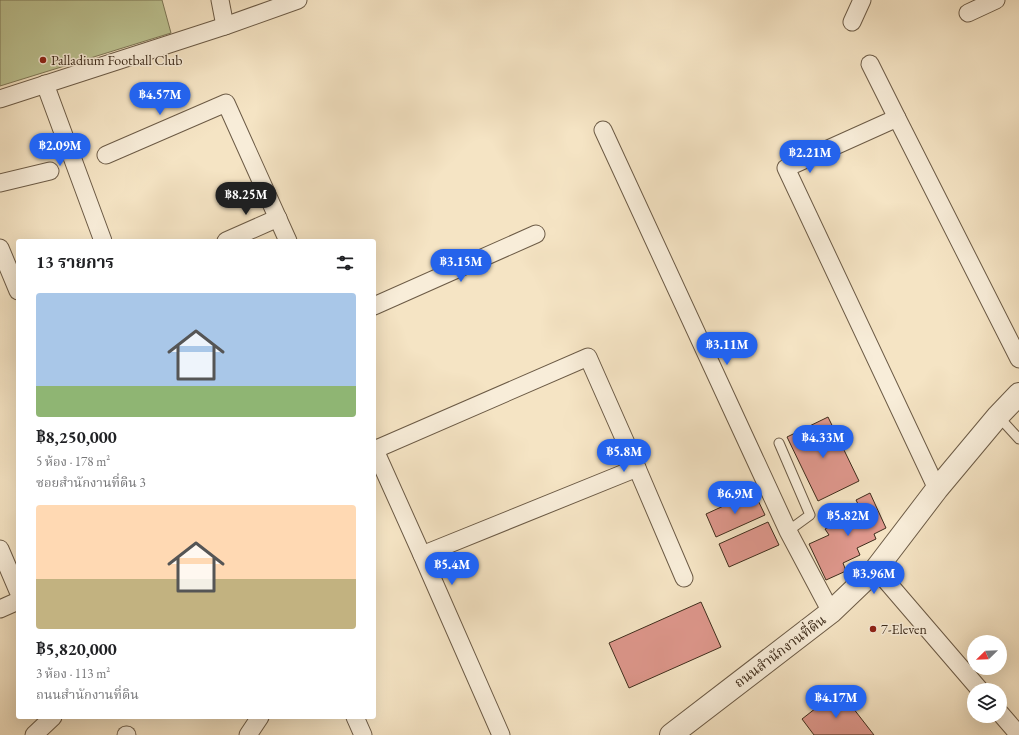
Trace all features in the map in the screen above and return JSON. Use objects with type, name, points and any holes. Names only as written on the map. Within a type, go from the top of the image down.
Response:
[{"type":"street","points":[[220,0],[225,26]]},
{"type":"street","points":[[0,99],[225,26],[298,0]]},
{"type":"street","points":[[852,22],[862,0]]},
{"type":"street","points":[[968,13],[996,0]]},
{"type":"street","points":[[870,64],[1019,359]]},
{"type":"street","points":[[45,84],[101,239]]},
{"type":"street","points":[[106,155],[226,103],[287,239]]},
{"type":"street","points":[[897,118],[786,168],[938,489]]},
{"type":"street","points":[[603,130],[788,531],[831,612]]},
{"type":"street","points":[[0,183],[50,171]]},
{"type":"street","points":[[231,239],[278,218]]},
{"type":"street","points":[[376,305],[536,234]]},
{"type":"street","points":[[0,248],[16,286]]},
{"type":"street","points":[[376,448],[588,357],[638,468],[684,578]]},
{"type":"street","name":"ถนนสำนักงานที่ดิน","points":[[671,735],[831,612],[876,569],[938,489],[998,416],[1019,394]]},
{"type":"street","points":[[376,453],[500,735]]},
{"type":"street","points":[[422,555],[638,468]]},
{"type":"street","points":[[0,549],[16,586]]},
{"type":"street","points":[[876,569],[974,683]]},
{"type":"street","points":[[0,609],[16,602]]},
{"type":"street","points":[[34,735],[51,719]]},
{"type":"street","points":[[248,735],[259,719]]},
{"type":"street","points":[[356,719],[363,735]]},
{"type":"street","points":[[1007,721],[1019,735]]},
{"type":"lane","points":[[998,416],[1019,439]]},
{"type":"lane","points":[[779,443],[810,515],[788,531]]},
{"type":"green space","name":"Palladium Football Club","points":[[0,0],[162,0],[171,33],[0,86]]},
{"type":"building","points":[[828,417],[859,481],[818,501],[787,437]]},
{"type":"building","points":[[754,492],[765,515],[716,537],[706,514]]},
{"type":"building","points":[[870,493],[886,528],[874,534],[876,539],[857,548],[860,555],[843,563],[846,571],[826,580],[809,544],[829,535],[825,529],[843,521],[840,513],[858,504],[856,500]]},
{"type":"building","points":[[768,522],[779,545],[729,567],[719,544]]},
{"type":"building","points":[[701,602],[721,647],[629,688],[609,643]]},
{"type":"building","points":[[839,690],[874,735],[814,735],[802,719]]},
{"type":"place","name":"Palladium Football Club","points":[[43,60]]},
{"type":"place","name":"7-Eleven","points":[[873,629]]}]
